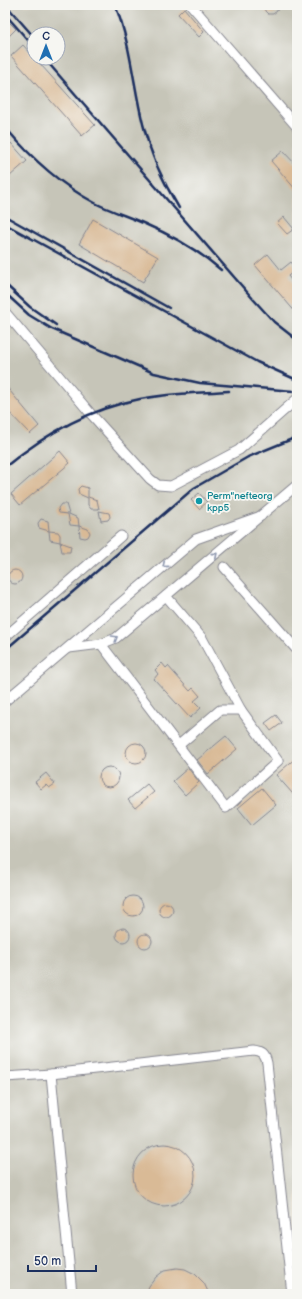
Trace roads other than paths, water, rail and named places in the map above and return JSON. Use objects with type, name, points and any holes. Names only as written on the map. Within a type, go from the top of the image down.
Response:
[{"type":"street","points":[[191,5],[297,128]]},
{"type":"street","points":[[5,312],[91,414],[150,479],[162,487],[171,486],[239,450],[297,399]]},
{"type":"street","points":[[64,650],[77,646],[108,642],[122,633],[297,485]]},
{"type":"street","points":[[5,701],[196,539],[261,516]]},
{"type":"street","points":[[5,637],[121,536]]},
{"type":"street","points":[[224,567],[297,650]]},
{"type":"street","points":[[101,644],[226,808],[278,761],[241,710],[202,638],[166,596]]},
{"type":"street","points":[[179,745],[220,710],[241,710]]},
{"type":"street","points":[[5,1077],[51,1074],[254,1050],[265,1055],[293,1250],[292,1294]]},
{"type":"street","points":[[51,1074],[72,1294]]},
{"type":"railway","points":[[6,5],[26,28]]},
{"type":"railway","points":[[115,5],[125,34],[149,146],[179,208]]},
{"type":"railway","points":[[5,14],[26,38]]},
{"type":"railway","points":[[51,66],[254,300],[274,322],[297,340]]},
{"type":"railway","points":[[5,127],[46,170],[82,196],[107,209],[143,223],[174,238],[203,256],[221,270]]},
{"type":"railway","points":[[5,216],[169,308]]},
{"type":"railway","points":[[5,224],[257,362],[297,380]]},
{"type":"railway","points":[[5,284],[30,307],[56,325]]},
{"type":"railway","points":[[5,293],[29,315],[52,329],[154,373],[200,383],[293,391]]},
{"type":"railway","points":[[5,467],[36,444],[68,424],[103,409],[121,403],[151,397],[229,391]]},
{"type":"railway","points":[[5,650],[194,488],[248,457],[297,437]]},
{"type":"place","name":"Perm\"nefteorg kpp5","points":[[199,501]]}]
